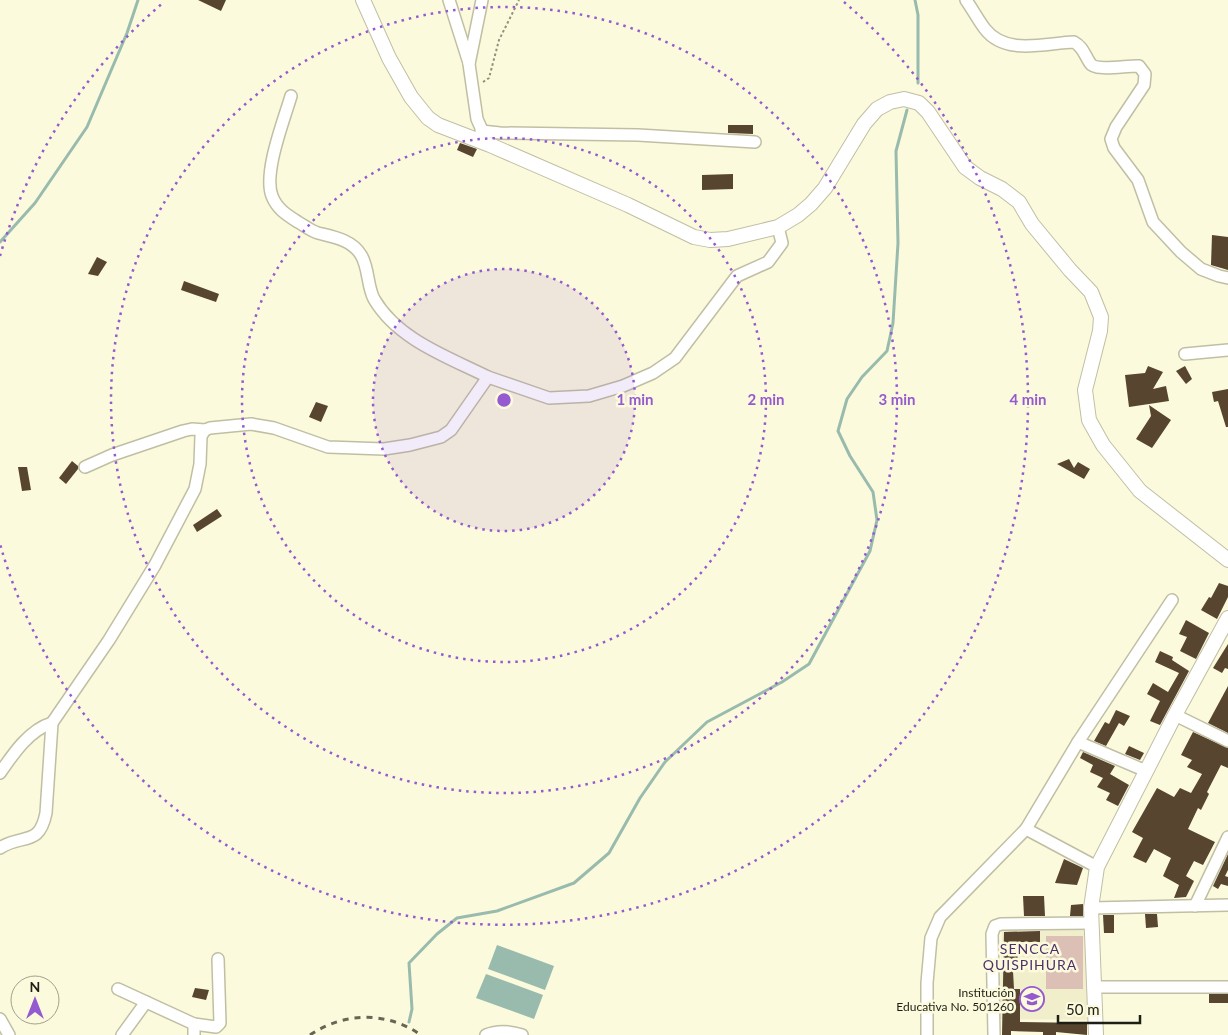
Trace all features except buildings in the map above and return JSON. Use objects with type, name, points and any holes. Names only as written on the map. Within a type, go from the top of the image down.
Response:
[{"type":"main road","points":[[363,0],[389,58],[411,97],[428,118],[438,125],[490,145],[628,205],[694,237],[710,240],[728,240],[778,227],[812,204],[825,188],[864,124],[877,109],[890,102],[904,99],[919,103],[928,112],[965,167],[980,178],[1002,189],[1018,202],[1032,224],[1091,292],[1101,318],[1100,331],[1085,390],[1089,420],[1103,445],[1140,491],[1228,560]]},
{"type":"main road","points":[[1096,1035],[1091,908],[1097,867],[1175,715],[1228,618]]},
{"type":"street","points":[[449,0],[469,64],[477,119],[481,131],[490,145]]},
{"type":"street","points":[[469,64],[482,0]]},
{"type":"street","points":[[966,0],[986,31],[997,40],[1009,45],[1074,42],[1081,46],[1090,64],[1097,68],[1139,66],[1145,74],[1144,85],[1116,126],[1111,139],[1114,148],[1138,180],[1153,222],[1181,252],[1201,269],[1228,278]]},
{"type":"street","points":[[290,96],[271,162],[270,178],[271,195],[283,213],[314,232],[350,243],[361,255],[373,297],[386,316],[413,339],[488,377],[548,398],[590,396],[623,386],[653,373],[675,358],[737,276],[768,262],[782,243],[778,227]]},
{"type":"street","points":[[481,131],[500,133],[638,135],[755,142]]},
{"type":"street","points":[[1185,354],[1228,350]]},
{"type":"street","points":[[85,467],[112,455],[188,430],[205,430],[251,424],[274,428],[328,447],[384,449],[410,445],[441,437],[452,430],[488,377]]},
{"type":"street","points":[[0,848],[9,843],[38,834],[43,826],[46,813],[52,723],[109,640],[155,566],[196,489],[202,436],[205,430]]},
{"type":"street","points":[[926,1035],[927,983],[931,938],[940,917],[1026,830],[1078,742],[1172,600]]},
{"type":"street","points":[[1175,715],[1228,741]]},
{"type":"street","points":[[0,773],[13,754],[37,729],[52,723]]},
{"type":"street","points":[[1078,742],[1146,771]]},
{"type":"street","points":[[1026,830],[1097,867]]},
{"type":"street","points":[[1195,906],[1228,837]]},
{"type":"street","points":[[1091,908],[1228,905]]},
{"type":"street","points":[[994,1035],[992,934],[995,926],[1001,924],[1092,923]]},
{"type":"street","points":[[118,989],[146,1002],[194,1029],[216,1027],[220,1022],[218,959]]},
{"type":"street","points":[[1094,987],[1228,987]]},
{"type":"street","points":[[122,1035],[146,1002]]},
{"type":"street","points":[[0,1019],[9,1035]]},
{"type":"street","points":[[486,1035],[511,1031],[522,1035]]},
{"type":"path","points":[[472,89],[489,78],[499,40],[519,0]]},
{"type":"shaded area","points":[[1002,930],[1091,930],[1095,1020],[999,1019]]},
{"type":"shaded area","points":[[1046,936],[1083,936],[1083,989],[1046,989]]},
{"type":"shaded area","points":[[497,945],[554,966],[545,990],[488,969]]},
{"type":"shaded area","points":[[486,974],[543,995],[534,1019],[476,998]]},
{"type":"waterway","points":[[0,242],[35,203],[87,127],[127,33],[138,0]]},
{"type":"waterway","points":[[915,0],[918,15],[918,83]]},
{"type":"waterway","points":[[409,1022],[412,1009],[409,963],[437,934],[457,918],[497,911],[574,883],[609,853],[640,798],[665,762],[707,722],[782,682],[809,664],[870,551],[877,520],[873,492],[850,456],[838,431],[847,399],[862,377],[887,351],[893,323],[898,243],[896,151],[907,110]]},
{"type":"railway","points":[[310,1035],[323,1027],[337,1022],[366,1017],[394,1022],[408,1027],[421,1035]]},
{"type":"place","name":"Institución Educativa No. 501260","points":[[1032,999]]},
{"type":"district","name":"SENCCA QUISPIHURA","points":[[1030,956]]}]
